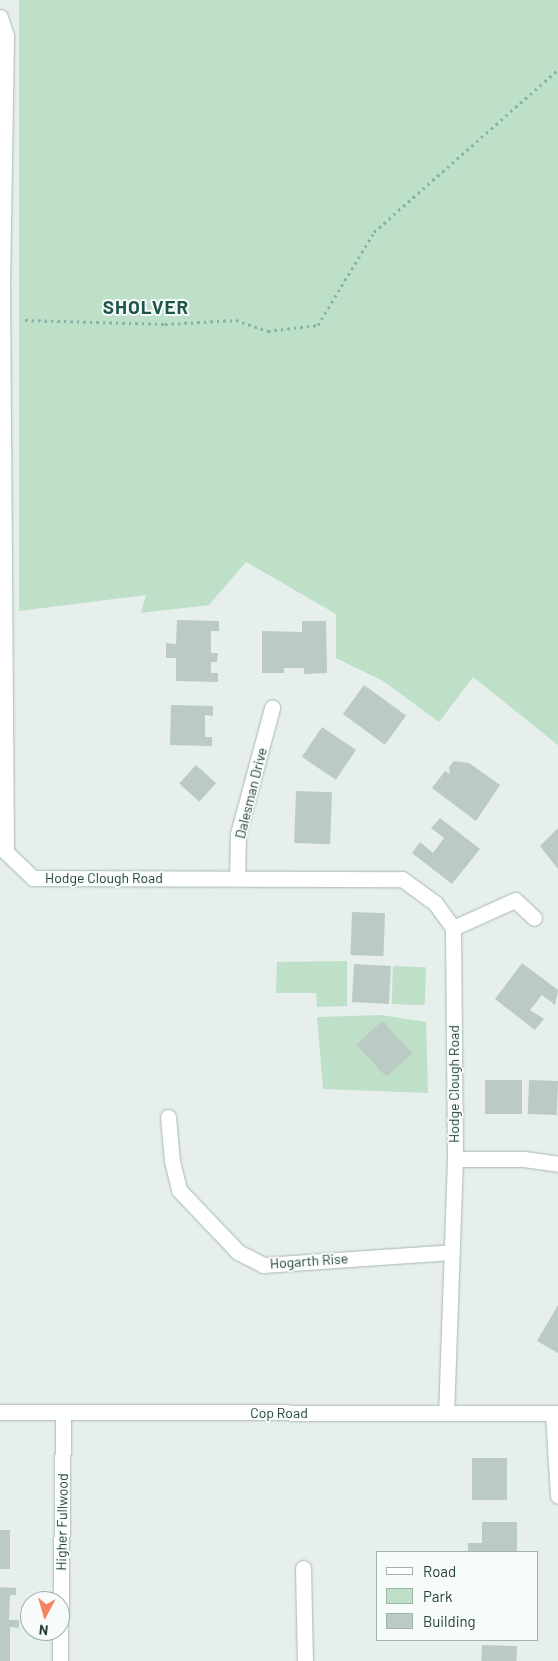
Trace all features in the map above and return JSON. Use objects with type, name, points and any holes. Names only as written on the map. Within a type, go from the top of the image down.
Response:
[{"type":"street","name":"Hodge Clough Road","points":[[0,17],[6,36],[1,279],[2,719],[6,852],[33,878],[402,879],[435,903],[453,928],[454,1159],[446,1413]]},
{"type":"street","name":"Dalesman Drive","points":[[237,878],[238,834],[272,708]]},
{"type":"street","points":[[453,928],[515,900],[534,918]]},
{"type":"street","name":"Hogarth Rise","points":[[168,1117],[179,1190],[238,1252],[263,1265],[452,1252]]},
{"type":"street","points":[[454,1159],[524,1159],[558,1164]]},
{"type":"street","name":"Cop Road","points":[[0,1412],[556,1414]]},
{"type":"street","name":"Higher Fullwood","points":[[60,1661],[63,1413]]},
{"type":"street","points":[[556,1414],[558,1496]]},
{"type":"street","points":[[303,1568],[305,1661]]},
{"type":"path","points":[[2,319],[165,324],[236,320],[268,330],[318,326],[374,232],[558,70]]},
{"type":"green space","points":[[19,0],[558,0],[558,745],[473,677],[439,722],[383,681],[336,658],[336,614],[246,562],[209,605],[141,613],[146,595],[19,611]]},
{"type":"green space","points":[[347,961],[347,1006],[317,1007],[316,993],[276,993],[277,962]]},
{"type":"green space","points":[[393,966],[426,967],[425,1005],[392,1004]]},
{"type":"green space","points":[[381,1015],[426,1022],[428,1093],[323,1089],[317,1017]]},
{"type":"building","points":[[177,620],[219,621],[219,631],[211,631],[211,653],[218,653],[217,662],[211,662],[211,673],[218,673],[218,682],[176,681],[176,658],[166,658],[166,643],[176,644]]},
{"type":"building","points":[[302,621],[326,621],[327,673],[304,674],[304,668],[284,668],[284,673],[262,673],[262,631],[302,632]]},
{"type":"building","points":[[364,685],[406,716],[385,745],[343,714]]},
{"type":"building","points":[[171,705],[213,706],[213,716],[205,715],[205,737],[212,737],[212,746],[170,745]]},
{"type":"building","points":[[322,727],[356,750],[336,780],[302,757]]},
{"type":"building","points":[[454,761],[469,763],[500,785],[476,821],[432,788],[445,771],[450,774],[449,767]]},
{"type":"building","points":[[196,765],[216,783],[199,802],[179,784]]},
{"type":"building","points":[[296,791],[332,792],[330,844],[294,843]]},
{"type":"building","points":[[440,818],[480,849],[452,884],[412,853],[420,842],[433,853],[444,838],[431,828]]},
{"type":"building","points":[[558,828],[558,869],[540,846]]},
{"type":"building","points":[[352,912],[385,913],[383,956],[350,955]]},
{"type":"building","points":[[522,963],[558,990],[555,1005],[542,995],[530,1010],[544,1019],[535,1030],[495,999]]},
{"type":"building","points":[[354,964],[391,966],[389,1004],[352,1002]]},
{"type":"building","points":[[382,1021],[412,1053],[386,1077],[356,1045]]},
{"type":"building","points":[[485,1080],[522,1080],[522,1114],[485,1114]]},
{"type":"building","points":[[529,1080],[558,1081],[557,1115],[528,1114]]},
{"type":"building","points":[[558,1305],[558,1353],[537,1341]]},
{"type":"building","points":[[472,1458],[507,1458],[507,1500],[472,1500]]},
{"type":"building","points":[[482,1522],[517,1522],[517,1551],[468,1551],[468,1543],[482,1543]]},
{"type":"building","points":[[0,1530],[10,1530],[10,1569],[0,1569]]},
{"type":"building","points":[[0,1587],[16,1588],[16,1595],[10,1595],[9,1620],[19,1620],[19,1628],[10,1627],[10,1661],[0,1661]]},
{"type":"building","points":[[482,1645],[517,1646],[516,1661],[481,1661]]},
{"type":"district","name":"SHOLVER","points":[[146,307]]}]
